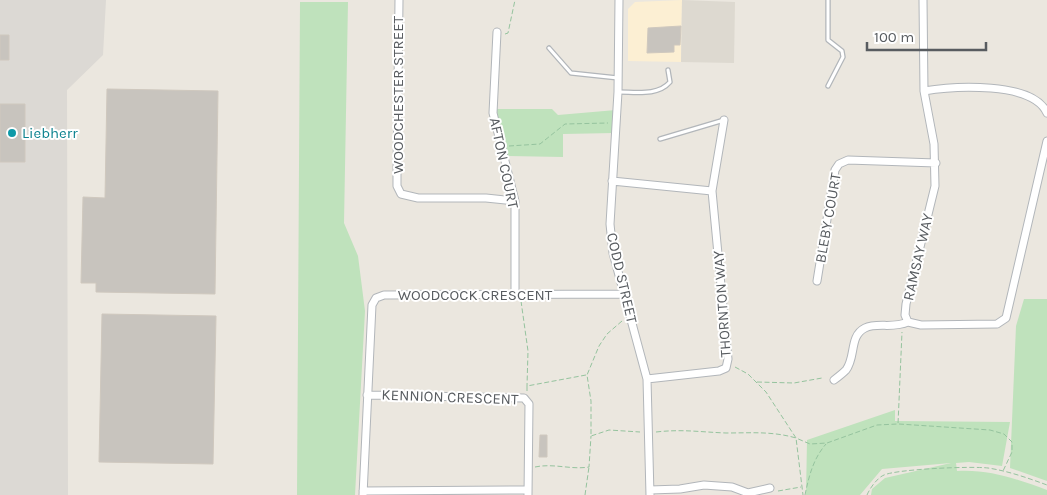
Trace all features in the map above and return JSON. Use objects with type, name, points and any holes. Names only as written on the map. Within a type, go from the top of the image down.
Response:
[{"type":"street","name":"WOODCHESTER STREET","points":[[399,0],[397,186],[401,194],[418,198],[486,198],[515,201]]},
{"type":"street","name":"CODD STREET","points":[[619,0],[618,92],[610,224],[613,253],[647,379],[650,493]]},
{"type":"street","name":"RAMSAY WAY","points":[[923,0],[924,91],[936,163],[935,186],[906,304],[905,315],[908,322],[922,326],[997,324],[1006,318],[1047,141]]},
{"type":"street","name":"AFTON COURT","points":[[497,35],[493,113],[515,201],[516,295]]},
{"type":"street","points":[[924,91],[937,89],[1006,89],[1033,97],[1047,113]]},
{"type":"street","name":"THORNTON WAY","points":[[647,379],[719,371],[726,368],[728,359],[712,191],[724,120]]},
{"type":"street","name":"BLEBY COURT","points":[[817,281],[835,170],[839,164],[848,160],[936,163]]},
{"type":"street","points":[[612,181],[712,191]]},
{"type":"street","name":"WOODCOCK CRESCENT","points":[[363,493],[372,305],[376,298],[384,295],[624,294]]},
{"type":"street","points":[[834,380],[847,369],[851,360],[854,343],[860,331],[866,327],[897,327],[908,322]]},
{"type":"street","name":"KENNION CRESCENT","points":[[367,394],[524,398],[529,404],[528,493]]},
{"type":"street","points":[[650,493],[704,485],[732,487],[748,493],[771,490]]},
{"type":"street","points":[[363,493],[528,493]]},
{"type":"lane","points":[[828,0],[828,40],[842,52],[843,56],[828,86]]},
{"type":"lane","points":[[549,48],[571,73],[618,78]]},
{"type":"lane","points":[[618,92],[654,92],[666,87],[670,82],[668,70]]},
{"type":"lane","points":[[660,139],[724,120]]},
{"type":"path","points":[[497,35],[508,33],[515,0]]},
{"type":"path","points":[[501,146],[540,144],[565,124],[615,123]]},
{"type":"path","points":[[521,301],[528,351],[527,390]]},
{"type":"path","points":[[585,495],[590,467],[591,436],[591,401],[587,375],[599,346],[608,334],[626,319]]},
{"type":"path","points":[[898,424],[902,332]]},
{"type":"path","points":[[735,367],[756,382],[780,411],[796,438],[804,495]]},
{"type":"path","points":[[527,386],[587,375]]},
{"type":"path","points":[[756,382],[794,384],[822,378]]},
{"type":"path","points":[[656,432],[686,429],[726,433],[775,432],[810,444],[827,443],[877,425],[898,424],[990,430],[1004,434],[1012,442],[1012,452],[1002,471]]},
{"type":"path","points":[[591,436],[609,430],[643,433]]},
{"type":"path","points":[[804,495],[810,472],[827,443]]},
{"type":"path","points":[[532,468],[545,465],[575,470],[590,467]]},
{"type":"path","points":[[867,495],[884,475],[907,471],[962,467],[1002,471],[1047,485]]},
{"type":"path","points":[[771,490],[789,490],[802,486]]},
{"type":"shaded area","points":[[0,0],[106,0],[103,55],[67,90],[68,495],[0,495]]},
{"type":"shaded area","points":[[682,0],[681,62],[628,61],[628,9],[635,2]]},
{"type":"shaded area","points":[[682,0],[735,2],[734,63],[681,62]]},
{"type":"green space","points":[[300,2],[348,2],[344,223],[358,256],[365,311],[355,495],[297,495]]},
{"type":"green space","points":[[493,109],[552,109],[558,115],[616,110],[614,133],[563,134],[563,157],[504,156]]},
{"type":"green space","points":[[1024,299],[1047,299],[1047,481],[1010,468],[1016,326]]},
{"type":"green space","points":[[895,410],[895,421],[1010,422],[1002,466],[969,462],[956,463],[957,471],[992,473],[1047,490],[1047,495],[871,495],[872,489],[885,478],[951,463],[882,469],[860,495],[806,495],[807,440]]},
{"type":"building","points":[[681,26],[680,45],[674,45],[674,52],[647,53],[648,28]]},
{"type":"building","points":[[0,35],[9,35],[9,60],[0,60]]},
{"type":"building","points":[[107,89],[218,91],[215,294],[96,292],[96,283],[81,283],[83,197],[105,198]]},
{"type":"building","name":"Liebherr","points":[[0,104],[25,104],[25,162],[0,162]]},
{"type":"building","points":[[102,314],[216,316],[213,464],[99,462]]},
{"type":"building","points":[[540,435],[547,435],[547,457],[539,457]]},
{"type":"place","name":"Liebherr","points":[[12,133]]}]
